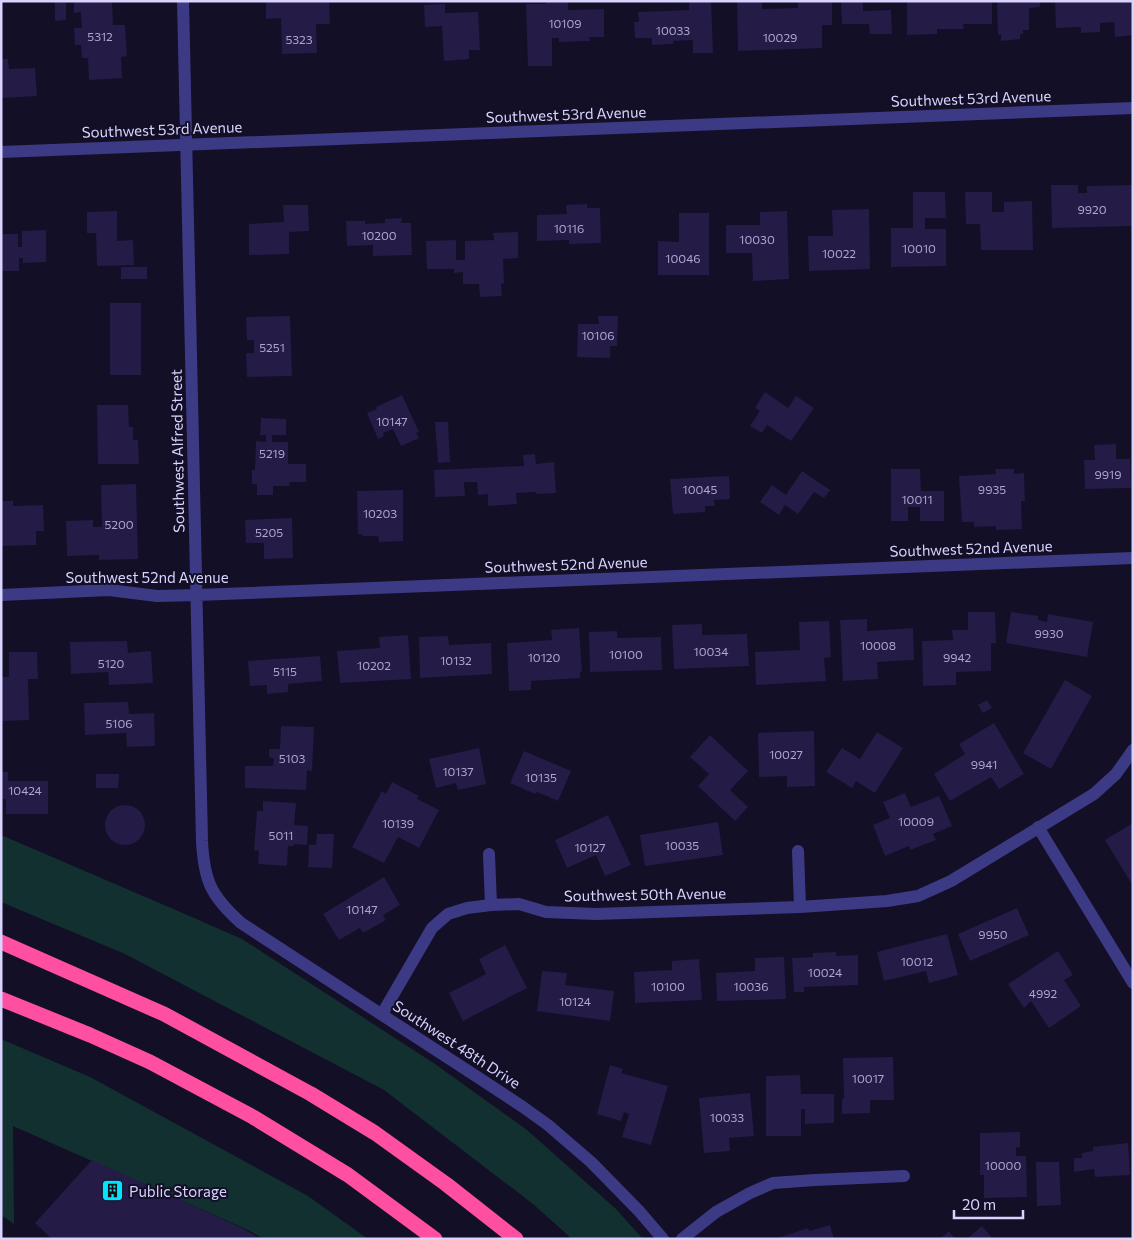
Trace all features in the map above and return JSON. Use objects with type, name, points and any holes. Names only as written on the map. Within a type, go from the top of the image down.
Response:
[{"type":"highway","points":[[1,942],[164,1014],[311,1094],[374,1133],[446,1184],[516,1239]]},
{"type":"highway","points":[[1,999],[90,1035],[150,1062],[253,1117],[348,1175],[435,1239]]},
{"type":"street","name":"Southwest Alfred Street","points":[[183,1],[203,860],[206,876],[216,897]]},
{"type":"street","name":"Southwest 53rd Avenue","points":[[1,152],[1133,108]]},
{"type":"street","name":"Southwest 52nd Avenue","points":[[1,595],[109,590],[157,596],[197,595],[1133,558]]},
{"type":"street","name":"Southwest 50th Avenue","points":[[382,1014],[432,928],[448,914],[467,908],[491,905],[519,904],[546,912],[596,914],[800,907],[887,901],[918,896],[951,881],[1094,794],[1116,774],[1133,750]]},
{"type":"street","points":[[1038,827],[1133,983]]},
{"type":"street","points":[[798,851],[800,907]]},
{"type":"street","points":[[490,854],[491,905]]},
{"type":"street","name":"Southwest 48th Drive","points":[[216,897],[226,910],[248,928],[524,1107],[548,1125],[591,1162],[639,1211],[663,1239]]},
{"type":"street","points":[[682,1239],[716,1212],[750,1193],[773,1183],[904,1176]]},
{"type":"green space","points":[[1,835],[242,939],[435,1064],[527,1130],[616,1209],[643,1239],[572,1239],[533,1204],[384,1090],[125,954],[1,902]]},
{"type":"green space","points":[[1,1039],[90,1077],[308,1196],[368,1239],[263,1239],[250,1231],[13,1126],[14,1224],[1,1215]]},
{"type":"building","points":[[55,1],[66,1],[66,20],[55,21]]},
{"type":"building","points":[[74,1],[112,1],[113,25],[125,25],[127,56],[121,57],[122,78],[89,80],[88,58],[82,58],[81,45],[75,45],[74,28],[82,28],[81,12],[74,13]]},
{"type":"building","points":[[266,1],[329,1],[330,24],[316,24],[317,53],[282,54],[281,18],[266,19]]},
{"type":"building","points":[[546,1],[568,1],[568,10],[604,9],[604,37],[589,37],[590,41],[559,42],[559,38],[552,38],[552,66],[528,66],[526,4],[546,4]]},
{"type":"building","points":[[689,1],[711,1],[713,53],[693,53],[693,40],[673,41],[673,44],[652,45],[652,38],[635,38],[634,22],[639,22],[638,12],[689,10]]},
{"type":"building","points":[[737,1],[762,1],[762,9],[798,8],[798,1],[832,1],[832,25],[822,25],[822,48],[738,51]]},
{"type":"building","points":[[841,1],[863,1],[863,11],[891,10],[892,34],[870,34],[869,24],[842,24]]},
{"type":"building","points":[[907,1],[992,1],[992,24],[963,24],[964,29],[937,29],[937,34],[907,35]]},
{"type":"building","points":[[1040,1],[1040,7],[1029,8],[1029,30],[1023,30],[1023,34],[1020,34],[1020,39],[1001,41],[1001,34],[998,35],[997,2]]},
{"type":"building","points":[[1055,1],[1133,1],[1133,35],[1115,37],[1114,22],[1100,23],[1100,32],[1081,33],[1081,27],[1056,28]]},
{"type":"building","points":[[445,4],[445,13],[478,12],[480,50],[469,50],[469,59],[444,61],[442,26],[425,27],[424,5]]},
{"type":"building","points":[[1,59],[8,59],[9,69],[35,68],[37,96],[1,98]]},
{"type":"building","points":[[1051,185],[1078,185],[1078,193],[1087,193],[1087,186],[1133,185],[1133,226],[1052,228]]},
{"type":"building","points":[[913,192],[945,192],[946,218],[925,218],[925,229],[946,229],[946,266],[891,267],[891,228],[913,228]]},
{"type":"building","points":[[965,192],[992,192],[992,212],[1004,212],[1004,202],[1032,201],[1033,250],[981,250],[980,224],[966,224]]},
{"type":"building","points":[[587,204],[587,208],[600,208],[601,243],[569,244],[569,240],[537,241],[537,215],[567,214],[566,205]]},
{"type":"building","points":[[283,205],[308,205],[309,231],[289,232],[289,254],[249,255],[249,224],[284,222]]},
{"type":"building","points":[[869,209],[870,269],[809,271],[808,236],[833,236],[832,210]]},
{"type":"building","points":[[117,211],[117,241],[133,240],[134,265],[97,266],[96,233],[87,233],[87,212]]},
{"type":"building","points":[[787,211],[789,279],[753,281],[752,253],[726,253],[726,225],[760,225],[760,212]]},
{"type":"building","points":[[679,213],[709,213],[709,275],[658,275],[658,241],[679,242]]},
{"type":"building","points":[[402,218],[401,223],[411,223],[412,255],[373,256],[373,245],[347,246],[346,221],[365,221],[365,224],[385,223],[385,219]]},
{"type":"building","points":[[46,230],[46,262],[23,263],[23,258],[19,258],[19,271],[1,271],[1,234],[18,234],[18,247],[22,247],[22,231]]},
{"type":"building","points":[[518,232],[518,258],[503,259],[504,283],[501,284],[502,296],[480,297],[479,284],[463,284],[463,272],[454,273],[454,269],[427,269],[426,241],[456,240],[456,260],[465,260],[465,241],[494,240],[493,233]]},
{"type":"building","points":[[121,267],[147,267],[147,279],[121,279]]},
{"type":"building","points":[[110,303],[141,303],[141,375],[110,375]]},
{"type":"building","points":[[290,316],[292,376],[247,377],[246,353],[254,353],[254,340],[247,340],[246,317]]},
{"type":"building","points":[[598,316],[618,316],[617,346],[610,346],[610,358],[577,357],[578,324],[599,324]]},
{"type":"building","points":[[765,392],[788,408],[796,396],[814,408],[791,441],[767,425],[762,433],[750,426],[760,411],[755,408]]},
{"type":"building","points":[[402,395],[419,432],[416,433],[419,438],[401,446],[393,429],[383,433],[384,436],[378,439],[367,413]]},
{"type":"building","points":[[97,405],[128,405],[129,427],[133,427],[133,440],[138,440],[139,464],[98,464]]},
{"type":"building","points":[[261,418],[286,419],[286,435],[272,435],[272,442],[288,442],[288,464],[306,464],[306,482],[290,482],[289,486],[273,486],[273,495],[257,495],[257,484],[252,484],[252,470],[255,470],[256,441],[266,442],[266,435],[260,435]]},
{"type":"building","points":[[435,422],[448,422],[450,462],[438,463]]},
{"type":"building","points":[[1116,444],[1116,459],[1130,459],[1131,488],[1085,489],[1084,460],[1095,460],[1094,445]]},
{"type":"building","points":[[535,454],[536,464],[554,462],[556,493],[516,493],[517,504],[488,506],[488,494],[478,495],[477,482],[464,482],[465,496],[435,497],[434,470],[524,466],[523,455]]},
{"type":"building","points":[[891,469],[920,469],[921,491],[944,491],[944,521],[920,521],[920,507],[908,507],[908,521],[891,521]]},
{"type":"building","points":[[995,469],[1014,469],[1014,474],[1024,473],[1025,501],[1021,501],[1022,529],[996,530],[996,526],[974,527],[974,522],[962,522],[959,476],[996,474]]},
{"type":"building","points":[[802,471],[830,490],[824,498],[814,492],[798,514],[785,505],[779,515],[760,502],[772,485],[786,495]]},
{"type":"building","points":[[729,476],[730,499],[714,500],[715,506],[705,506],[705,512],[673,514],[670,479]]},
{"type":"building","points":[[136,484],[138,559],[99,560],[99,555],[67,556],[66,521],[93,520],[93,527],[102,527],[101,485]]},
{"type":"building","points":[[403,490],[403,541],[379,542],[378,536],[362,536],[362,534],[358,534],[357,491]]},
{"type":"building","points":[[1,501],[13,501],[13,506],[43,505],[44,531],[36,531],[36,545],[1,546]]},
{"type":"building","points":[[292,518],[293,558],[264,559],[264,543],[246,543],[245,520]]},
{"type":"building","points":[[968,612],[995,612],[996,643],[991,643],[991,671],[956,672],[956,685],[923,686],[922,641],[953,640],[952,630],[968,630]]},
{"type":"building","points":[[1011,612],[1038,616],[1038,620],[1047,622],[1048,614],[1093,622],[1087,657],[1006,643]]},
{"type":"building","points":[[867,619],[867,631],[913,628],[914,660],[877,662],[878,679],[843,681],[840,620]]},
{"type":"building","points":[[829,621],[831,657],[824,658],[826,681],[756,685],[755,652],[800,650],[799,622]]},
{"type":"building","points":[[702,624],[702,635],[747,634],[749,666],[674,669],[672,625]]},
{"type":"building","points":[[579,628],[582,672],[580,672],[580,678],[531,681],[531,690],[509,691],[507,643],[552,640],[551,630]]},
{"type":"building","points":[[617,631],[617,638],[661,637],[662,670],[590,672],[589,632]]},
{"type":"building","points":[[408,635],[411,679],[340,683],[337,651],[380,648],[379,637]]},
{"type":"building","points":[[448,636],[449,645],[491,643],[492,674],[420,678],[419,637]]},
{"type":"building","points":[[127,641],[128,653],[151,651],[153,683],[109,685],[108,672],[71,674],[70,642]]},
{"type":"building","points":[[9,652],[37,652],[38,679],[28,679],[29,720],[1,721],[1,677],[9,677]]},
{"type":"building","points":[[320,656],[322,681],[288,684],[288,692],[267,694],[267,685],[250,686],[248,661]]},
{"type":"building","points":[[1065,680],[1092,696],[1051,769],[1023,753]]},
{"type":"building","points":[[987,700],[992,708],[983,713],[978,705]]},
{"type":"building","points":[[128,702],[129,714],[154,713],[155,746],[127,747],[126,733],[85,735],[84,703]]},
{"type":"building","points":[[994,723],[1024,774],[999,789],[991,777],[950,801],[934,774],[965,754],[959,744]]},
{"type":"building","points":[[281,726],[314,727],[312,771],[307,770],[306,790],[245,788],[245,766],[273,766],[274,759],[269,757],[269,749],[280,749]]},
{"type":"building","points":[[814,731],[815,786],[787,787],[787,776],[759,777],[758,733]]},
{"type":"building","points":[[877,732],[903,748],[875,793],[856,781],[852,788],[826,772],[842,748],[860,759]]},
{"type":"building","points":[[710,735],[748,771],[730,790],[748,807],[735,821],[698,786],[709,774],[690,757]]},
{"type":"building","points":[[479,748],[486,784],[458,790],[456,783],[436,788],[429,759]]},
{"type":"building","points":[[524,751],[571,771],[558,801],[537,792],[535,794],[510,783]]},
{"type":"building","points":[[1,772],[8,772],[8,781],[48,781],[48,814],[6,814],[6,799],[1,799]]},
{"type":"building","points":[[96,774],[119,774],[118,788],[96,788]]},
{"type":"building","points":[[392,782],[419,796],[417,799],[439,810],[419,848],[398,837],[384,863],[352,847],[382,791],[386,794]]},
{"type":"building","points":[[905,793],[911,807],[939,796],[952,826],[933,834],[936,840],[910,850],[909,846],[885,856],[873,825],[890,818],[883,802]]},
{"type":"building","points":[[263,801],[296,803],[294,825],[308,826],[307,845],[294,844],[294,846],[288,846],[287,866],[258,864],[259,851],[254,850],[257,811],[263,811]]},
{"type":"building","points":[[125,805],[139,811],[145,825],[139,839],[125,845],[111,839],[105,825],[111,811]]},
{"type":"building","points":[[608,815],[631,865],[605,876],[596,855],[567,868],[555,840]]},
{"type":"building","points":[[718,822],[723,855],[645,866],[640,835]]},
{"type":"building","points":[[1133,823],[1133,886],[1105,840]]},
{"type":"building","points":[[317,834],[334,834],[332,868],[308,867],[309,845],[316,845]]},
{"type":"building","points":[[384,877],[400,905],[383,915],[386,920],[363,933],[360,928],[339,940],[323,914]]},
{"type":"building","points":[[1017,908],[1029,935],[970,961],[958,934]]},
{"type":"building","points":[[947,934],[958,975],[929,983],[926,971],[884,981],[877,952]]},
{"type":"building","points":[[505,945],[527,988],[463,1021],[449,993],[486,974],[479,959]]},
{"type":"building","points":[[1058,951],[1073,975],[1064,980],[1081,1006],[1049,1028],[1031,1001],[1024,1008],[1008,984]]},
{"type":"building","points":[[836,952],[836,956],[858,955],[858,985],[804,987],[804,992],[794,992],[792,958],[813,957],[813,953]]},
{"type":"building","points":[[784,957],[786,999],[717,1001],[716,973],[755,971],[755,958]]},
{"type":"building","points":[[699,959],[702,1000],[635,1003],[634,972],[672,970],[672,961]]},
{"type":"building","points":[[542,971],[567,973],[565,985],[614,991],[610,1021],[537,1011]]},
{"type":"building","points":[[893,1057],[894,1100],[870,1100],[870,1113],[842,1114],[842,1099],[844,1099],[843,1058]]},
{"type":"building","points":[[610,1065],[623,1069],[621,1073],[668,1086],[651,1145],[622,1137],[629,1114],[624,1112],[621,1121],[597,1114]]},
{"type":"building","points":[[800,1075],[801,1094],[834,1094],[834,1123],[805,1124],[805,1109],[801,1109],[801,1136],[766,1136],[766,1076]]},
{"type":"building","points":[[750,1093],[754,1136],[729,1138],[730,1151],[704,1153],[699,1098]]},
{"type":"building","points":[[1020,1132],[1020,1147],[1016,1148],[1016,1156],[1026,1156],[1027,1197],[984,1198],[984,1175],[980,1175],[980,1133]]},
{"type":"building","points":[[1128,1143],[1130,1175],[1095,1177],[1094,1169],[1074,1172],[1074,1158],[1082,1158],[1082,1153],[1093,1151],[1093,1147]]},
{"type":"building","name":"Public Storage","points":[[92,1160],[244,1229],[261,1239],[52,1239],[35,1223]]},
{"type":"building","points":[[1036,1162],[1059,1162],[1061,1205],[1037,1206]]},
{"type":"building","points":[[830,1225],[834,1239],[775,1239],[808,1228],[809,1231]]},
{"type":"building","points":[[982,1226],[993,1239],[967,1239]]},
{"type":"building","points":[[949,1231],[955,1239],[940,1239]]},
{"type":"place","name":"Public Storage","points":[[113,1191]]}]
